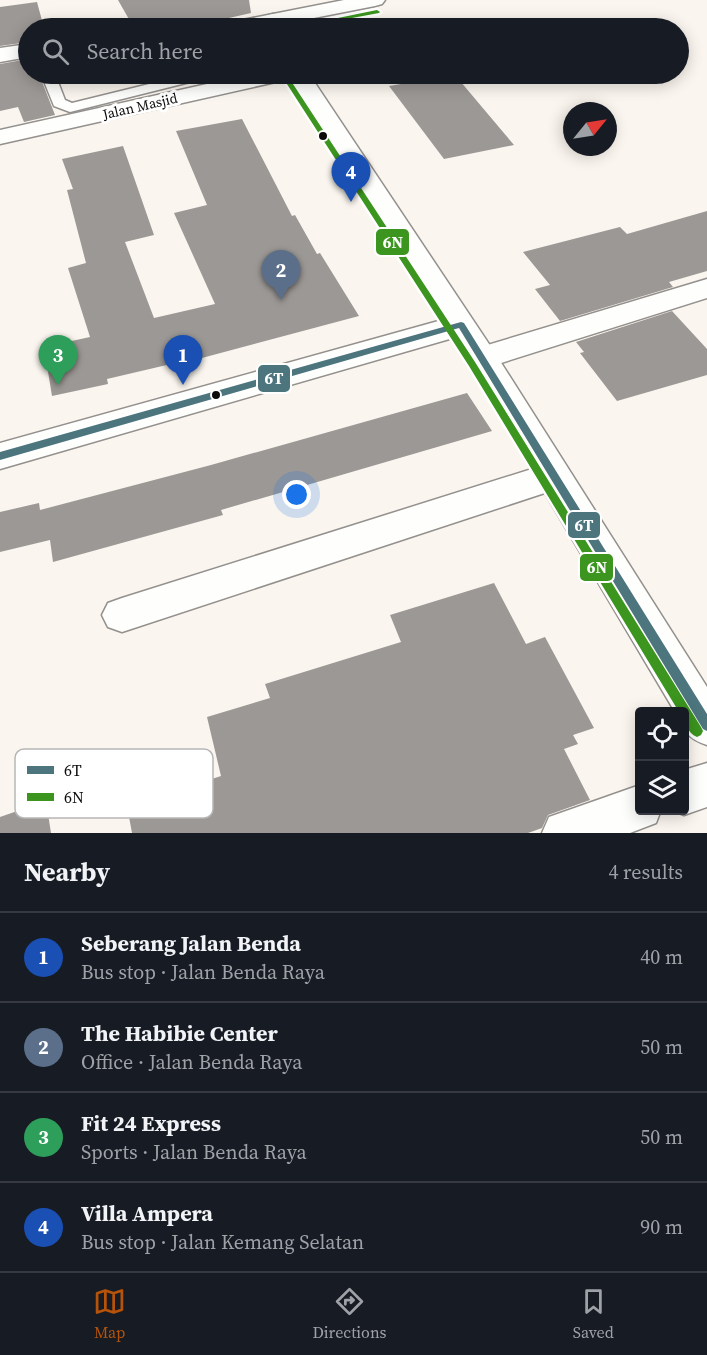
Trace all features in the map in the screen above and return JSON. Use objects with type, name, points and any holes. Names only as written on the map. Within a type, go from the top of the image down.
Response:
[{"type":"street","points":[[258,0],[264,18]]},
{"type":"street","points":[[300,18],[375,0]]},
{"type":"street","points":[[0,55],[18,52]]},
{"type":"street","name":"Jalan Masjid","points":[[0,137],[236,84]]},
{"type":"street","points":[[304,84],[482,358],[707,725]]},
{"type":"street","points":[[482,358],[707,288]]},
{"type":"street","points":[[0,456],[461,325]]},
{"type":"street","points":[[122,615],[554,476]]},
{"type":"street","points":[[689,791],[707,786]]},
{"type":"street","points":[[565,833],[635,808]]},
{"type":"lane","points":[[52,84],[59,103],[70,108],[165,84]]},
{"type":"building","points":[[118,0],[249,0],[251,13],[229,18],[128,18]]},
{"type":"building","points":[[37,2],[41,18],[18,18],[18,43],[0,46],[0,7]]},
{"type":"building","points":[[18,61],[18,84],[43,84],[55,115],[24,122],[18,107],[0,111],[0,64]]},
{"type":"building","points":[[463,84],[514,145],[444,159],[389,86]]},
{"type":"building","points":[[242,119],[292,216],[295,215],[317,254],[320,253],[359,316],[172,366],[171,364],[107,379],[108,384],[52,396],[44,347],[90,337],[68,268],[86,263],[67,190],[73,189],[62,159],[123,146],[154,235],[125,242],[154,318],[215,304],[174,213],[207,205],[176,131]]},
{"type":"building","points":[[707,211],[707,271],[669,282],[673,287],[560,321],[535,289],[550,285],[523,252],[620,227],[627,234]]},
{"type":"building","points":[[672,311],[707,349],[707,375],[617,401],[580,353],[584,352],[576,342]]},
{"type":"building","points":[[467,393],[492,431],[221,510],[223,515],[53,562],[50,540],[0,552],[0,512],[39,503],[40,510]]},
{"type":"building","points":[[494,583],[526,644],[545,637],[594,728],[573,735],[578,744],[564,749],[590,800],[548,815],[542,828],[528,833],[132,833],[129,818],[213,818],[213,779],[221,776],[207,717],[270,698],[265,684],[401,642],[390,615]]},
{"type":"building","points":[[15,812],[15,818],[49,818],[51,833],[0,833],[0,817]]},
{"type":"transit line","name":"6N","points":[[345,18],[377,12]]},
{"type":"transit line","name":"6N","points":[[290,84],[472,364],[697,731]]},
{"type":"transit line","name":"6T","points":[[461,325],[707,725]]},
{"type":"transit line","name":"6T","points":[[0,456],[461,325]]},
{"type":"place","name":"Villa Ampera","points":[[351,202]]},
{"type":"place","name":"The Habibie Center","points":[[281,300]]},
{"type":"place","name":"Fit 24 Express","points":[[58,385]]},
{"type":"place","name":"Seberang Jalan Benda","points":[[183,385]]}]
